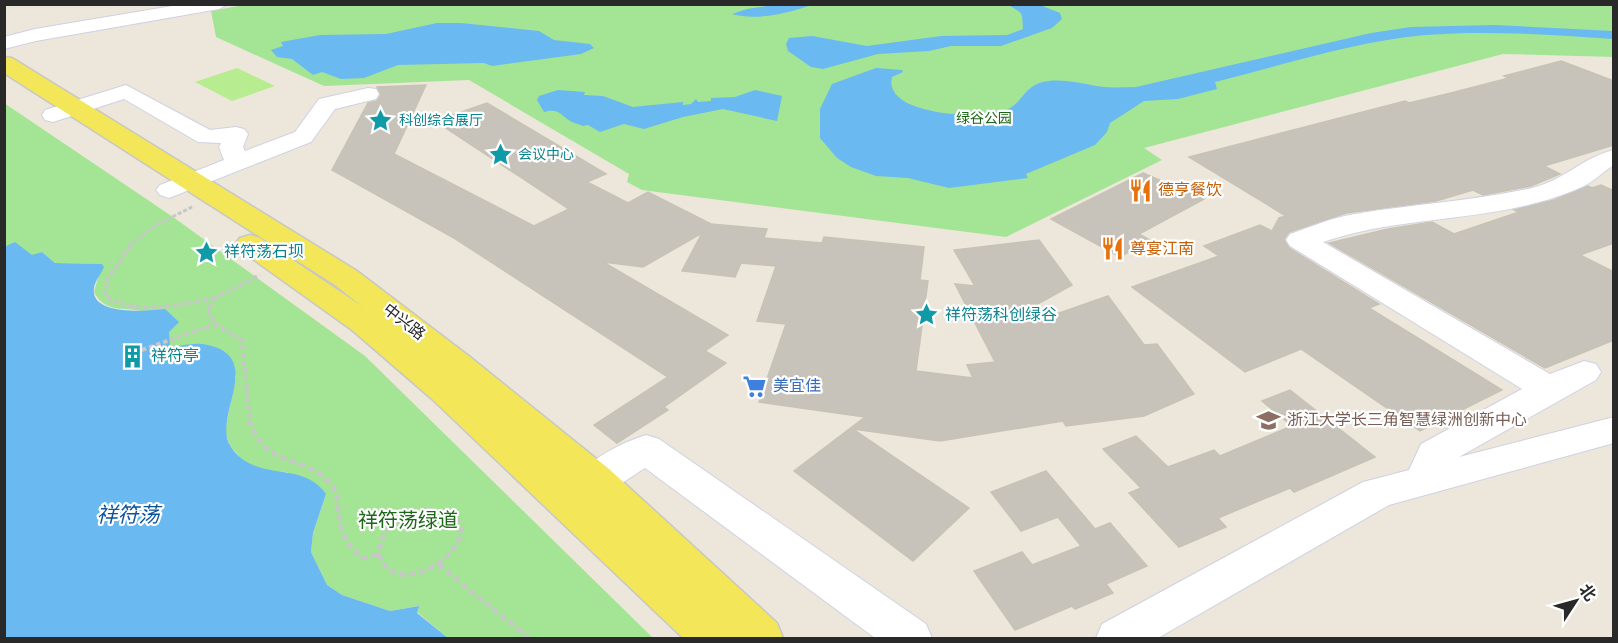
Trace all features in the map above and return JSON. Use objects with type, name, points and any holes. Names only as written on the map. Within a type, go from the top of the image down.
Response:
[{"type":"main road","name":"中兴路","points":[[4,63],[65,111],[185,192],[364,322],[445,390],[716,639]]},
{"type":"main road","name":"中兴路","points":[[4,84],[65,111]]},
{"type":"main road","name":"中兴路","points":[[185,192],[346,278],[387,308],[595,480],[760,639]]},
{"type":"street","points":[[4,43],[35,35],[219,4]]},
{"type":"street","points":[[65,111],[126,91],[206,137],[237,134],[231,147],[237,163]]},
{"type":"street","points":[[185,192],[237,163],[303,137],[327,104],[368,94]]},
{"type":"street","points":[[1549,389],[1300,240],[1354,222],[1499,203],[1543,192],[1577,180],[1604,160],[1614,157]]},
{"type":"street","points":[[1424,480],[1434,454],[1549,389],[1584,372]]},
{"type":"street","points":[[1118,639],[1377,493],[1614,430]]},
{"type":"street","points":[[595,480],[646,448],[910,639]]},
{"type":"path","points":[[185,192],[108,272],[103,286],[105,296],[121,306],[136,308],[213,298]]},
{"type":"path","points":[[206,302],[282,264]]},
{"type":"path","points":[[213,298],[208,310],[215,324],[242,340],[248,372],[245,408],[248,423],[256,438],[270,452],[291,465],[314,472],[329,481],[338,494],[343,536],[362,558],[377,555]]},
{"type":"path","points":[[142,350],[215,324]]},
{"type":"path","points":[[439,510],[457,519],[461,527],[461,538],[456,550],[439,565],[417,574],[403,575],[390,572],[381,565],[377,555],[378,545],[391,526],[415,512],[439,510]]},
{"type":"path","points":[[439,565],[530,639]]},
{"type":"green space","name":"绿谷公园","points":[[249,4],[1613,4],[1614,57],[1503,54],[1144,148],[1162,160],[1006,237],[642,190],[627,182],[629,174],[469,80],[324,86],[216,37],[211,11]]},
{"type":"green space","points":[[237,68],[275,86],[232,101],[195,82]]},
{"type":"green space","name":"祥符荡绿道","points":[[4,103],[173,217],[365,356],[653,638],[448,638],[417,612],[418,606],[390,611],[342,595],[327,585],[311,552],[313,533],[326,494],[287,472],[267,471],[247,465],[230,446],[225,431],[236,376],[201,344],[169,347],[169,332],[144,312],[115,308],[98,299],[94,292],[102,264],[55,263],[42,252],[32,256],[15,243],[5,247]]},
{"type":"water","points":[[780,4],[811,5],[793,11],[762,16],[732,14],[747,9]]},
{"type":"water","points":[[1008,5],[1040,5],[1060,13],[1062,19],[1052,28],[1001,46],[951,46],[929,51],[878,54],[823,69],[811,67],[788,51],[786,44],[789,38],[812,36],[867,46],[941,36],[1007,35],[1023,29],[1021,14]]},
{"type":"water","points":[[437,23],[461,23],[539,31],[554,40],[590,44],[594,48],[581,54],[492,66],[484,63],[398,65],[364,78],[341,79],[322,72],[313,75],[292,59],[277,57],[271,50],[283,46],[281,42],[320,35],[386,34]]},
{"type":"water","points":[[1495,25],[1613,31],[1613,39],[1473,33],[1399,38],[1346,48],[1215,82],[1217,89],[1178,99],[1144,101],[1110,123],[1107,132],[1095,145],[1026,174],[1028,178],[949,188],[908,178],[876,176],[851,167],[837,158],[820,138],[820,109],[832,84],[876,68],[902,70],[903,72],[892,77],[893,90],[902,100],[937,112],[977,115],[1006,110],[1017,103],[1034,85],[1049,81],[1070,81],[1108,87],[1136,87],[1371,33],[1411,27]]},
{"type":"water","points":[[558,90],[603,96],[633,107],[683,102],[683,105],[691,104],[696,99],[698,102],[711,101],[711,98],[735,97],[755,90],[782,96],[777,121],[723,109],[683,117],[644,129],[624,124],[600,132],[588,125],[583,126],[571,122],[556,111],[544,112],[537,100],[539,96]]},
{"type":"water","name":"祥符荡","points":[[15,242],[32,255],[42,252],[55,263],[102,264],[104,267],[95,284],[94,295],[99,302],[120,310],[165,309],[179,322],[169,332],[170,347],[202,344],[222,350],[232,360],[236,373],[227,420],[227,434],[231,447],[241,458],[253,465],[305,477],[316,483],[326,494],[313,533],[311,552],[327,585],[342,595],[390,611],[419,606],[417,613],[448,638],[5,638],[4,247]]},
{"type":"building","points":[[1561,61],[1614,81],[1614,145],[1544,166],[1560,174],[1531,186],[1483,195],[1473,190],[1436,201],[1346,213],[1289,232],[1284,239],[1289,248],[1379,304],[1369,308],[1502,390],[1420,431],[1301,349],[1245,372],[1132,287],[1219,256],[1204,246],[1260,225],[1272,231],[1279,218],[1286,216],[1189,157],[1405,101],[1409,103],[1451,93]]},
{"type":"building","points":[[426,85],[394,154],[534,226],[569,209],[435,121],[487,103],[606,174],[587,182],[628,203],[648,192],[711,224],[767,229],[764,238],[822,243],[824,237],[924,247],[920,280],[928,281],[916,371],[973,378],[967,365],[995,362],[955,284],[975,286],[954,250],[1039,240],[1072,285],[1025,311],[1031,323],[1108,296],[1144,345],[1157,344],[1194,394],[1144,416],[1066,426],[1063,421],[940,441],[853,429],[969,508],[913,561],[794,471],[865,417],[759,402],[786,324],[757,321],[776,266],[741,263],[735,277],[682,271],[702,233],[643,267],[603,262],[728,335],[705,351],[726,363],[664,407],[668,410],[617,443],[594,425],[668,377],[454,238],[332,170],[368,103],[377,101],[381,95],[377,87]]},
{"type":"building","points":[[1143,173],[1204,199],[1139,234],[1150,240],[1120,257],[1051,219]]},
{"type":"building","points":[[1601,185],[1614,191],[1614,243],[1580,255],[1614,272],[1614,340],[1545,368],[1329,243],[1388,229],[1432,222],[1454,234],[1519,212],[1514,210],[1554,200],[1588,186],[1592,188]]},
{"type":"building","points":[[1290,390],[1375,457],[1294,492],[1290,488],[1218,518],[1226,527],[1179,547],[1129,493],[1141,488],[1103,449],[1136,436],[1168,467],[1214,450],[1220,456],[1292,426],[1262,401]]},
{"type":"building","points":[[1046,471],[1095,529],[1110,523],[1147,566],[1106,584],[1113,593],[1075,609],[1072,606],[1015,630],[974,571],[1022,552],[1032,565],[1081,546],[1058,517],[1021,531],[991,492]]},
{"type":"place","name":"科创综合展厅","points":[[381,120]]},
{"type":"place","name":"会议中心","points":[[500,154]]},
{"type":"place","name":"德亨餐饮","points":[[1140,190]]},
{"type":"place","name":"尊宴江南","points":[[1112,249]]},
{"type":"place","name":"祥符荡石坝","points":[[206,252]]},
{"type":"place","name":"祥符荡科创绿谷","points":[[927,315]]},
{"type":"place","name":"祥符亭","points":[[133,356]]},
{"type":"place","name":"美宜佳","points":[[755,386]]},
{"type":"place","name":"浙江大学长三角智慧绿洲创新中心","points":[[1269,420]]}]
